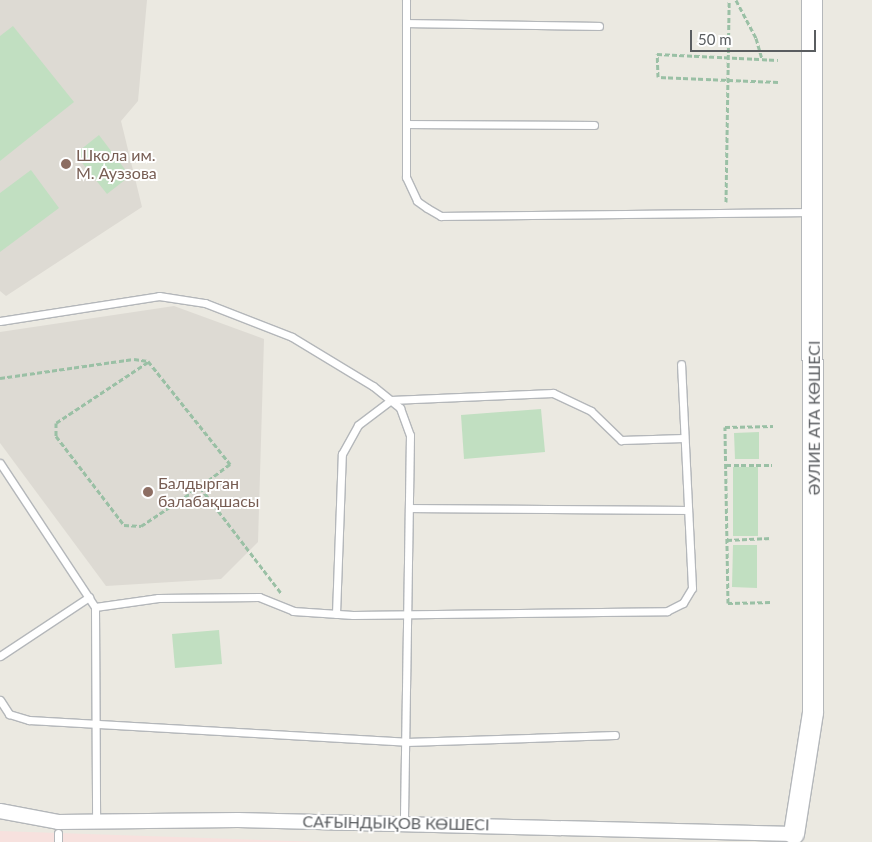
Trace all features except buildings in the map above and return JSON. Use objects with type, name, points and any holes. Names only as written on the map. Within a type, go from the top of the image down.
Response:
[{"type":"main road","name":"ӘУЛИЕ АТА КӨШЕСІ","points":[[794,839],[813,713],[812,0]]},
{"type":"street","name":"САҒЫНДЫҚОВ КӨШЕСІ","points":[[0,811],[58,822],[238,820],[404,823],[794,839]]},
{"type":"lane","points":[[406,0],[406,177],[416,200],[441,216],[813,212]]},
{"type":"lane","points":[[406,23],[599,26]]},
{"type":"lane","points":[[406,124],[594,125]]},
{"type":"lane","points":[[0,321],[159,296],[205,303],[292,337],[391,400],[400,408],[410,435],[404,823]]},
{"type":"lane","points":[[95,607],[158,598],[258,597],[284,607],[336,614],[667,611],[683,603],[692,588],[681,364]]},
{"type":"lane","points":[[336,614],[342,454],[358,425],[391,400],[553,394],[591,411],[621,440],[684,438]]},
{"type":"lane","points":[[0,462],[95,607],[98,724],[96,822]]},
{"type":"lane","points":[[409,508],[688,510]]},
{"type":"lane","points":[[0,656],[89,597]]},
{"type":"lane","points":[[0,700],[10,714],[29,720],[406,742],[615,735]]},
{"type":"lane","points":[[58,833],[58,842]]},
{"type":"path","points":[[726,213],[729,0]]},
{"type":"path","points":[[736,0],[756,38],[762,59]]},
{"type":"path","points":[[778,60],[658,54],[658,77],[778,82]]},
{"type":"path","points":[[0,378],[134,359],[148,361],[230,464],[200,487],[141,526],[124,525],[56,436],[56,423],[148,361]]},
{"type":"path","points":[[770,602],[728,603],[725,427],[773,426]]},
{"type":"path","points":[[726,465],[772,465]]},
{"type":"path","points":[[200,487],[282,594],[284,607]]},
{"type":"path","points":[[727,540],[771,538]]},
{"type":"shaded area","name":"Школа им. М. Ауэзова","points":[[0,0],[147,0],[138,101],[121,121],[142,207],[6,296],[0,291]]},
{"type":"shaded area","name":"Балдырган балабақшасы","points":[[174,306],[264,339],[258,542],[221,579],[106,586],[0,443],[0,332]]},
{"type":"shaded area","points":[[0,831],[320,842],[0,842]]},
{"type":"green space","points":[[13,26],[74,102],[0,161],[0,36]]},
{"type":"green space","points":[[99,135],[130,176],[107,194],[75,154]]},
{"type":"green space","points":[[31,170],[59,208],[0,252],[0,193]]},
{"type":"green space","points":[[541,409],[545,452],[464,459],[461,415]]},
{"type":"green space","points":[[759,432],[759,459],[735,459],[734,433]]},
{"type":"green space","points":[[733,467],[758,467],[758,536],[733,536]]},
{"type":"green space","points":[[733,545],[757,545],[757,588],[732,587]]},
{"type":"green space","points":[[219,630],[222,664],[175,668],[172,634]]},
{"type":"place","name":"Школа им. М. Ауэзова","points":[[66,164]]},
{"type":"place","name":"Балдырган балабақшасы","points":[[148,492]]}]
